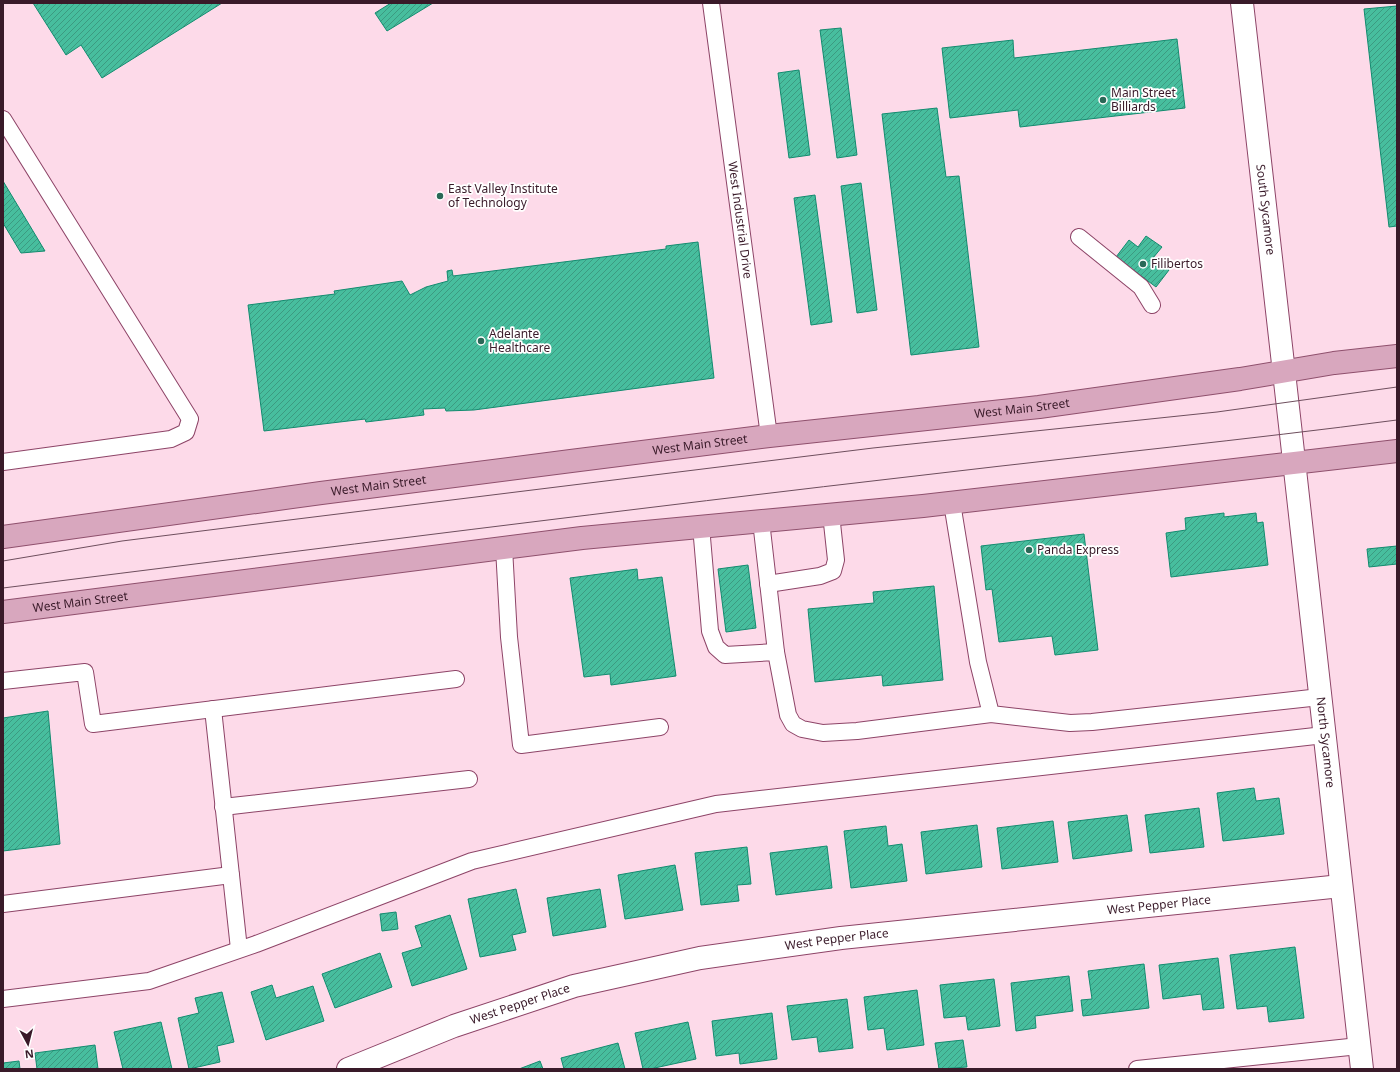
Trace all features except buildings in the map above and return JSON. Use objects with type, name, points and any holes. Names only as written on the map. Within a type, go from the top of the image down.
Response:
[{"type":"main road","name":"West Main Street","points":[[3,537],[321,492],[769,436],[1039,407],[1284,372],[1334,363],[1397,356]]},
{"type":"main road","name":"West Main Street","points":[[3,612],[582,538],[952,502],[1397,451]]},
{"type":"street","name":"South Sycamore","points":[[1242,3],[1289,416]]},
{"type":"street","name":"North Sycamore","points":[[1289,416],[1362,1069]]},
{"type":"street","name":"West Pepper Place","points":[[348,1069],[454,1026],[574,986],[700,958],[840,938],[1342,886]]},
{"type":"lane","name":"West Industrial Drive","points":[[711,3],[769,436]]},
{"type":"lane","points":[[3,119],[190,419],[186,432],[171,439],[3,462]]},
{"type":"lane","points":[[1079,237],[1141,287],[1152,305]]},
{"type":"lane","points":[[952,502],[978,662],[991,714]]},
{"type":"lane","points":[[768,584],[820,576],[833,571],[836,560],[831,514]]},
{"type":"lane","points":[[761,521],[776,652],[788,715],[793,724],[802,729],[823,733],[991,714],[1070,723],[1092,722],[1320,697]]},
{"type":"lane","points":[[702,526],[710,630],[716,647],[724,655],[776,652]]},
{"type":"lane","points":[[504,548],[509,637],[521,745],[660,727]]},
{"type":"lane","points":[[3,681],[85,672],[93,724],[456,679]]},
{"type":"lane","points":[[212,709],[239,950]]},
{"type":"lane","points":[[3,999],[149,981],[239,950],[472,861],[716,804],[1324,735]]},
{"type":"lane","points":[[224,807],[469,779]]},
{"type":"lane","points":[[3,904],[231,875]]},
{"type":"lane","points":[[1137,1069],[1359,1046]]},
{"type":"tram line","points":[[3,561],[122,541],[273,522],[873,448],[1217,412],[1397,387]]},
{"type":"tram line","points":[[3,588],[472,529],[1397,420]]},
{"type":"place","name":"Main Street Billiards","points":[[1103,100]]},
{"type":"place","name":"East Valley Institute of Technology","points":[[440,196]]},
{"type":"place","name":"Filibertos","points":[[1143,264]]},
{"type":"place","name":"Adelante Healthcare","points":[[481,341]]},
{"type":"place","name":"Panda Express","points":[[1029,550]]}]
